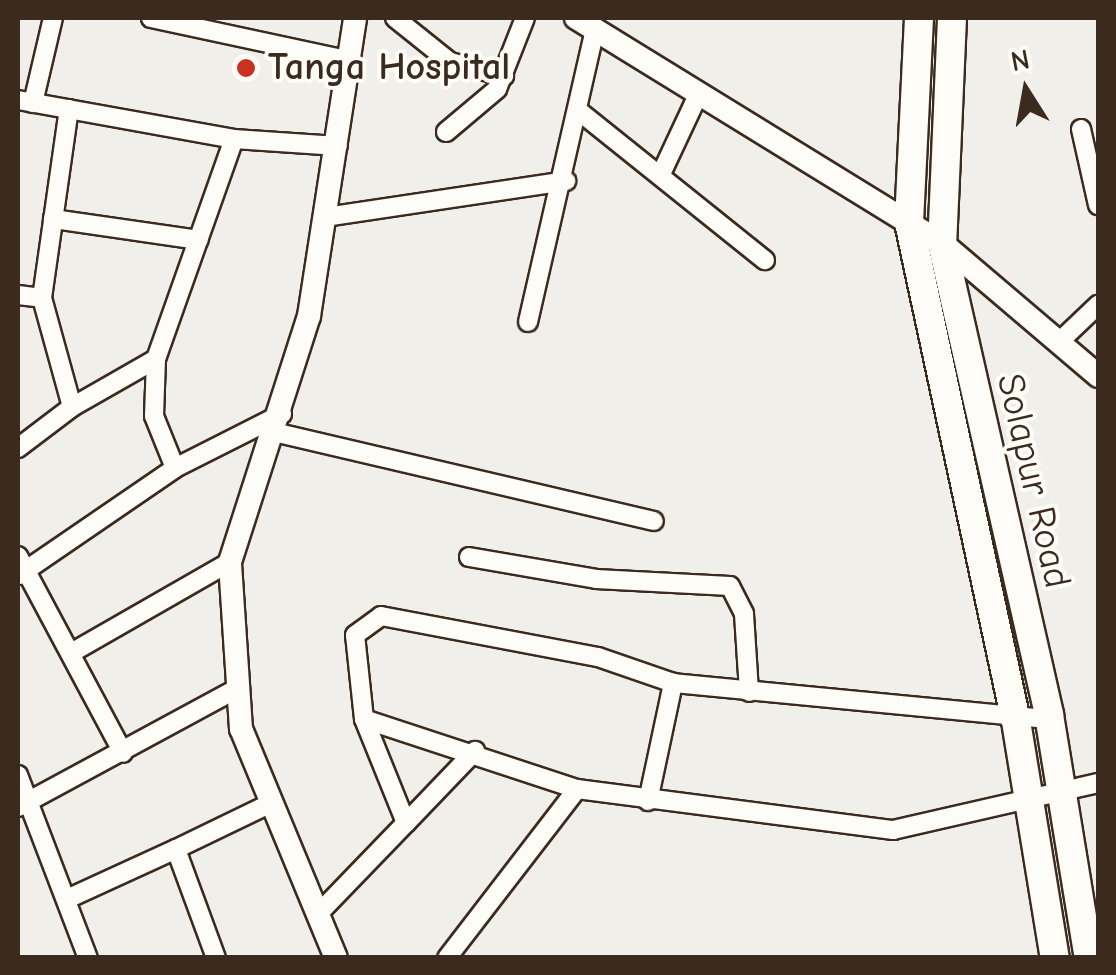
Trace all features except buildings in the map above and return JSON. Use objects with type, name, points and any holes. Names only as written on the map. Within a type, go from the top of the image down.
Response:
[{"type":"main road","name":"Solapur Road","points":[[919,18],[909,222],[1016,721],[1055,958]]},
{"type":"main road","name":"Solapur Road","points":[[952,18],[942,94],[942,243],[1049,719],[1089,958]]},
{"type":"street","points":[[52,18],[25,102],[234,140],[338,146]]},
{"type":"street","points":[[151,18],[228,23],[351,61]]},
{"type":"street","points":[[336,958],[272,803],[234,690],[230,562],[278,423],[326,218],[355,18]]},
{"type":"street","points":[[395,18],[433,52],[504,76]]},
{"type":"street","points":[[446,132],[482,108],[504,76],[525,18]]},
{"type":"street","points":[[528,322],[580,112],[586,23],[942,243],[1098,376]]},
{"type":"street","points":[[661,174],[699,93]]},
{"type":"street","points":[[69,108],[42,298],[72,407]]},
{"type":"street","points":[[580,112],[766,260]]},
{"type":"street","points":[[1081,129],[1098,204]]},
{"type":"street","points":[[176,468],[154,416],[156,359],[234,140]]},
{"type":"street","points":[[326,218],[566,181]]},
{"type":"street","points":[[54,218],[198,240]]},
{"type":"street","points":[[18,295],[42,298]]},
{"type":"street","points":[[1058,342],[1098,305]]},
{"type":"street","points":[[18,448],[72,407],[156,359]]},
{"type":"street","points":[[122,753],[72,652],[20,567],[176,468],[278,423],[654,521]]},
{"type":"street","points":[[469,556],[596,579],[730,586],[744,614],[749,692]]},
{"type":"street","points":[[72,652],[230,562]]},
{"type":"street","points":[[406,823],[364,720],[355,635],[382,616],[598,657],[673,683],[1016,721],[1049,719]]},
{"type":"street","points":[[648,800],[673,683]]},
{"type":"street","points":[[24,802],[234,690]]},
{"type":"street","points":[[364,720],[475,750],[577,789],[892,830],[1026,794],[1098,783]]},
{"type":"street","points":[[319,913],[475,750]]},
{"type":"street","points":[[18,776],[24,802],[88,958]]},
{"type":"street","points":[[447,958],[577,789]]},
{"type":"street","points":[[66,899],[272,803]]},
{"type":"street","points":[[176,849],[216,958]]},
{"type":"place","name":"Tanga Hospital","points":[[246,68]]}]
